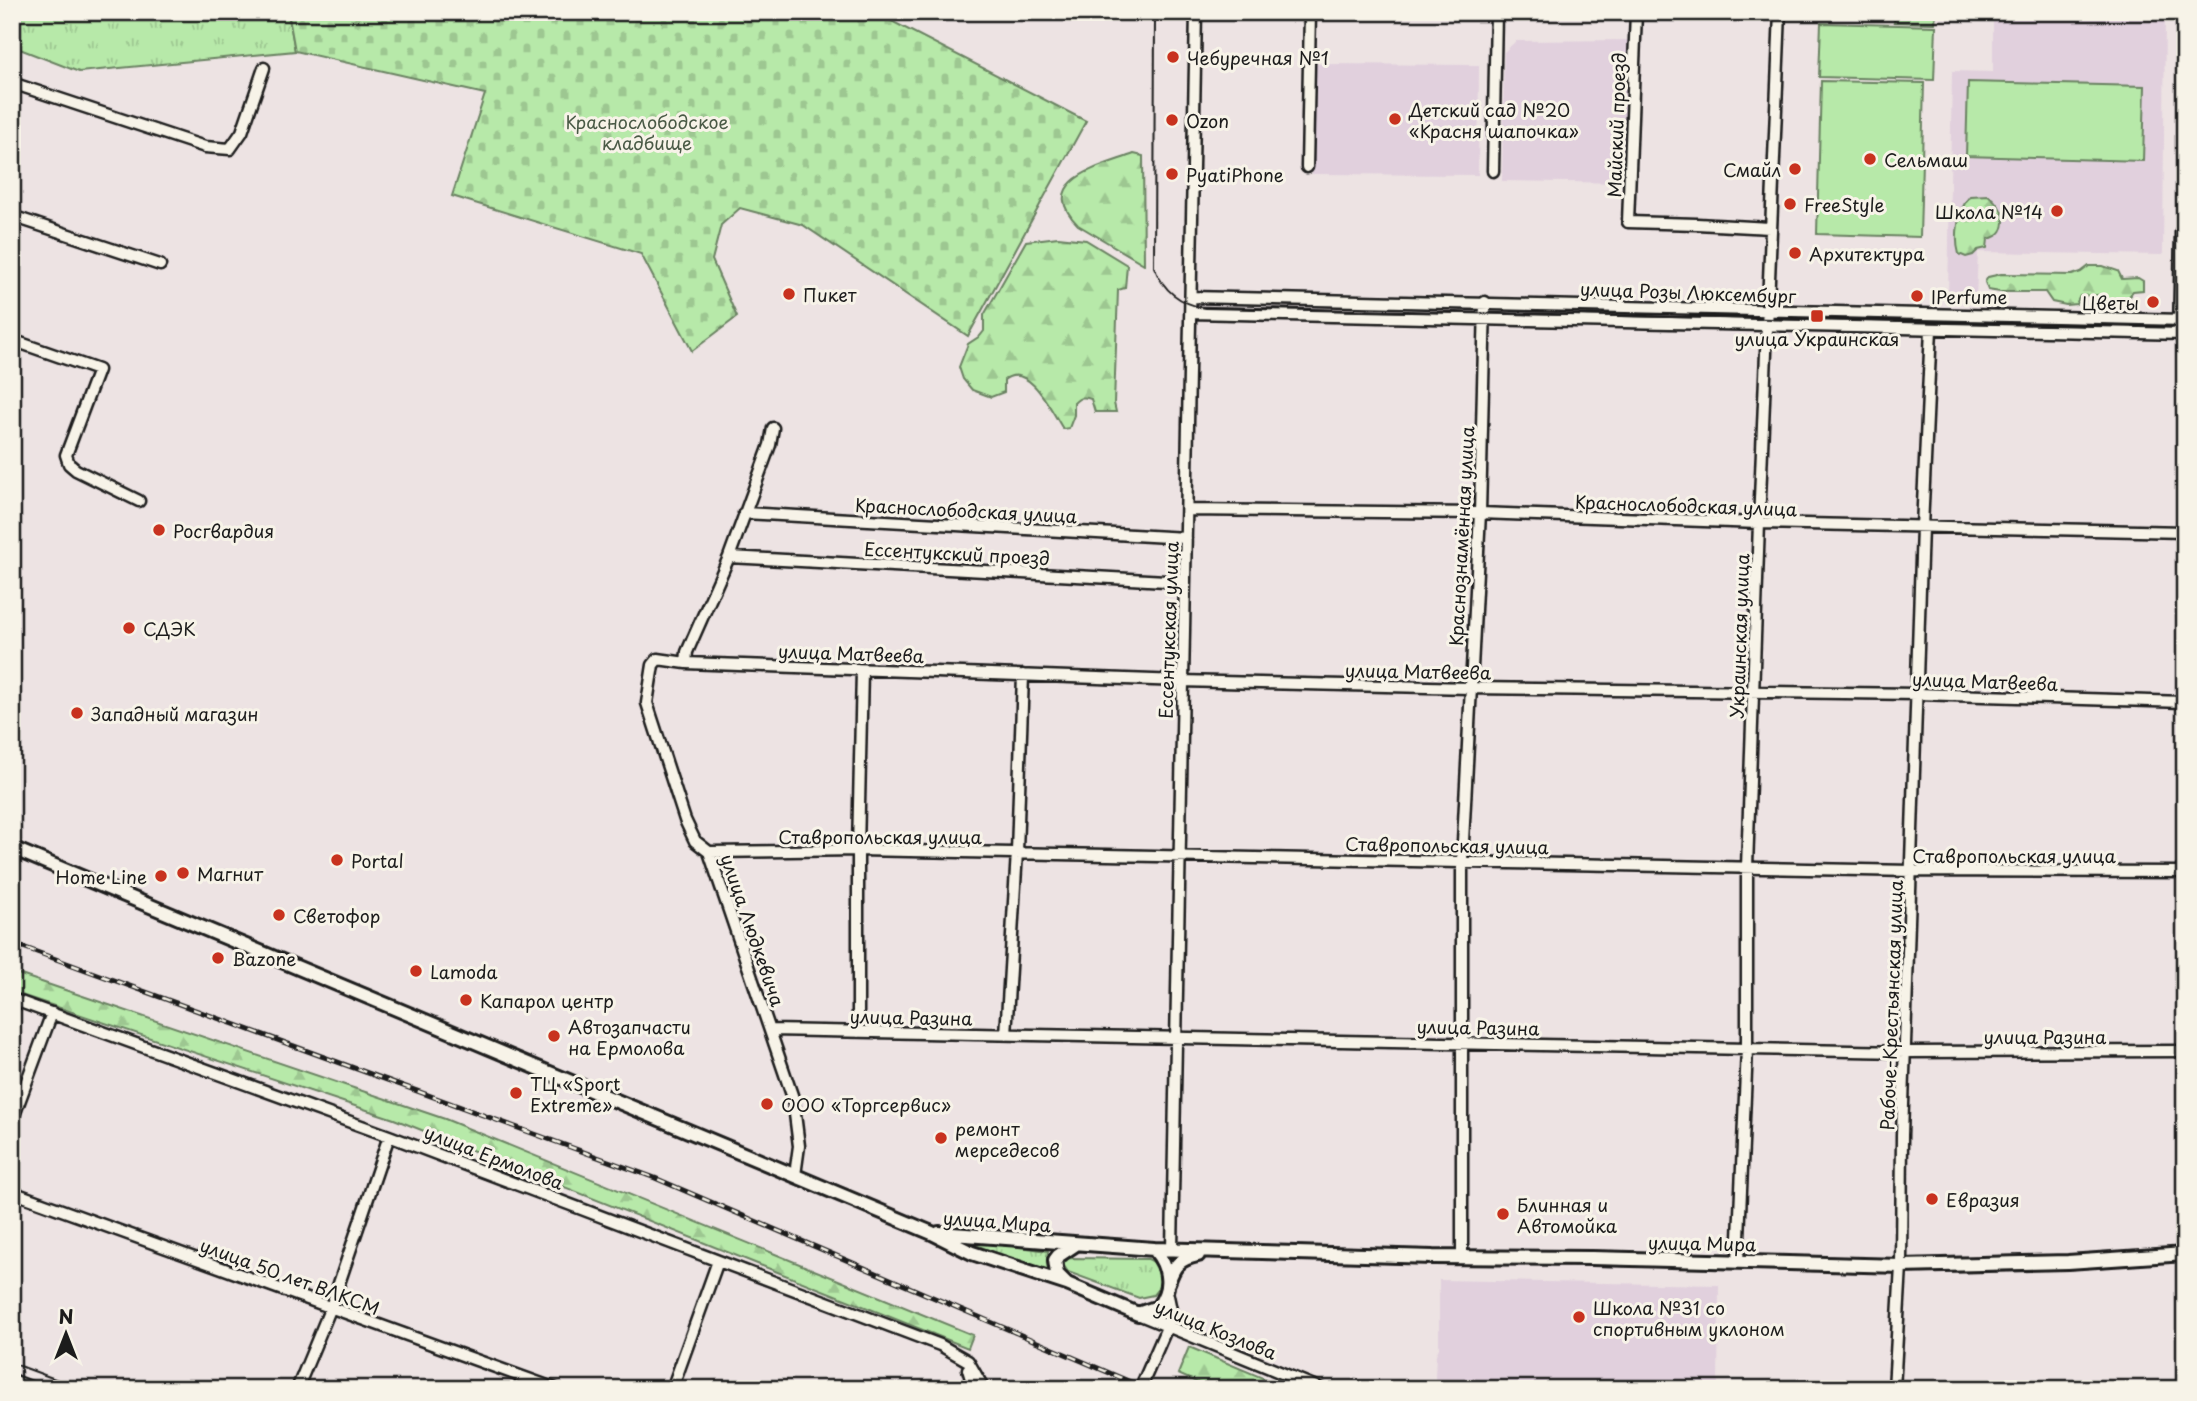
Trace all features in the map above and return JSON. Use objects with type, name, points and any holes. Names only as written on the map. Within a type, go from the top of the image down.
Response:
[{"type":"main road","points":[[12,848],[932,1233]]},
{"type":"main road","name":"улица Мира","points":[[932,1233],[972,1253],[1067,1284],[1138,1314],[1158,1307],[1168,1287],[1172,1270],[1182,1259],[1219,1250]]},
{"type":"main road","name":"улица Мира","points":[[932,1233],[1154,1249],[1901,1266],[2068,1262],[2185,1254]]},
{"type":"main road","name":"улица Мира","points":[[1067,1284],[1057,1274],[1055,1259],[1076,1244]]},
{"type":"main road","points":[[1154,1249],[1164,1262],[1168,1287]]},
{"type":"street","name":"Ессентукская улица","points":[[1172,1249],[1196,12]]},
{"type":"street","points":[[1307,167],[1310,12]]},
{"type":"street","points":[[1493,171],[1496,12]]},
{"type":"street","name":"Майский проезд","points":[[1636,12],[1628,222],[1770,228]]},
{"type":"street","name":"Украинская улица","points":[[1738,1262],[1747,1048],[1748,867],[1759,523],[1780,12]]},
{"type":"street","points":[[12,83],[205,148],[230,149],[242,132],[264,68]]},
{"type":"street","points":[[12,216],[160,265]]},
{"type":"street","points":[[2182,334],[2181,232],[2185,230]]},
{"type":"street","name":"улица Розы Люксембург","points":[[1191,297],[2182,320]]},
{"type":"street","name":"Краснознамённая улица","points":[[1462,1257],[1462,861],[1480,513],[1485,302]]},
{"type":"street","name":"улица Розы Люксембург","points":[[1191,313],[2182,334]]},
{"type":"street","name":"Рабоче-Крестьянская улица","points":[[1894,1389],[1901,1266],[1905,1052],[1931,329]]},
{"type":"street","points":[[12,340],[98,370],[65,455],[76,470],[139,501]]},
{"type":"street","points":[[686,663],[687,652],[729,557],[770,445],[773,428]]},
{"type":"street","name":"Краснослободская улица","points":[[1187,510],[1480,513],[1759,523],[2185,532]]},
{"type":"street","name":"Краснослободская улица","points":[[744,513],[1186,538]]},
{"type":"street","name":"Ессентукский проезд","points":[[729,557],[1184,582]]},
{"type":"street","name":"улица Матвеева","points":[[653,665],[658,659],[686,663],[1181,681],[1917,694],[2185,702]]},
{"type":"street","name":"улица Людкевича","points":[[653,665],[647,703],[685,820],[695,841],[709,852],[793,1098],[799,1146],[795,1175]]},
{"type":"street","points":[[858,1032],[862,670]]},
{"type":"street","points":[[1006,1035],[1017,852],[1023,675]]},
{"type":"street","name":"Ставропольская улица","points":[[709,852],[1017,852],[1912,871],[2185,872]]},
{"type":"street","name":"улица Ермолова","points":[[12,999],[389,1136],[928,1341],[961,1357],[973,1367],[985,1389]]},
{"type":"street","points":[[12,1121],[52,1013]]},
{"type":"street","name":"улица Разина","points":[[771,1030],[1905,1052],[2185,1051]]},
{"type":"street","points":[[298,1389],[331,1307],[389,1136]]},
{"type":"street","name":"улица 50 лет ВЛКСМ","points":[[12,1192],[556,1389]]},
{"type":"street","points":[[672,1389],[718,1261]]},
{"type":"street","points":[[1140,1389],[1168,1325],[1171,1310],[1168,1287]]},
{"type":"street","name":"улица Козлова","points":[[1138,1314],[1321,1389]]},
{"type":"street","points":[[961,1357],[974,1389]]},
{"type":"street","points":[[12,1380],[35,1389]]},
{"type":"shaded area","name":"Школа №14","points":[[1993,12],[2165,12],[2163,255],[1978,252],[1976,299],[1948,298],[1952,71],[1993,72]]},
{"type":"shaded area","points":[[1630,40],[1628,183],[1502,181],[1504,52],[1516,41]]},
{"type":"shaded area","name":"Детский сад №20 «Красня шапочка»","points":[[1313,64],[1479,65],[1478,175],[1312,174]]},
{"type":"shaded area","name":"Школа №31 со спортивным уклоном","points":[[1439,1280],[1719,1285],[1718,1389],[1435,1389],[1438,1385],[1435,1378],[1436,1354],[1439,1348]]},
{"type":"green space","points":[[12,12],[288,12],[295,51],[79,72],[12,46]]},
{"type":"green space","name":"Краснослободское кладбище","points":[[288,12],[874,12],[1086,121],[968,336],[803,225],[740,208],[721,225],[712,260],[737,317],[692,351],[641,254],[452,196],[485,94],[295,51]]},
{"type":"green space","points":[[1895,12],[1936,12],[1935,23],[1894,22]]},
{"type":"green space","points":[[1821,23],[1936,26],[1934,80],[1819,77]]},
{"type":"green space","name":"Сельмаш","points":[[1821,81],[1924,83],[1920,237],[1817,234]]},
{"type":"green space","points":[[1968,82],[2145,86],[2143,161],[1966,156]]},
{"type":"green space","points":[[1134,154],[1143,156],[1144,264],[1078,225],[1067,210],[1064,197],[1068,186],[1078,177]]},
{"type":"green space","points":[[1988,195],[2002,212],[2004,225],[1996,236],[1988,239],[1987,248],[1966,257],[1959,254],[1957,240],[1958,223],[1963,208],[1970,196]]},
{"type":"green space","points":[[1058,237],[1086,240],[1127,265],[1125,288],[1118,290],[1114,403],[1116,412],[1095,412],[1091,399],[1078,399],[1074,403],[1074,415],[1069,428],[1063,429],[1039,391],[1022,377],[1013,376],[1004,380],[1004,392],[991,397],[972,390],[963,379],[959,367],[968,344],[984,331],[984,315],[1026,241]]},
{"type":"green space","points":[[2089,266],[2103,266],[2118,271],[2122,279],[2138,278],[2143,281],[2143,290],[2133,291],[2125,302],[2116,305],[2110,304],[2100,295],[2080,296],[2076,304],[2066,305],[2052,302],[2045,292],[1988,290],[1985,282],[1988,277],[2001,274],[2072,275]]},
{"type":"green space","points":[[12,972],[445,1119],[973,1335],[968,1348],[394,1119],[12,992]]},
{"type":"green space","points":[[957,1238],[1048,1251],[1047,1264],[1052,1275],[1029,1265]]},
{"type":"green space","points":[[1069,1258],[1148,1259],[1159,1268],[1162,1284],[1153,1295],[1139,1298],[1068,1272],[1064,1263]]},
{"type":"green space","points":[[1189,1347],[1289,1389],[1212,1389],[1178,1374]]},
{"type":"tram line","points":[[1155,12],[1154,267],[1162,283],[1174,295],[1196,306],[2185,327]]},
{"type":"tram line","points":[[12,1363],[82,1389]]},
{"type":"railway","points":[[12,943],[655,1178],[1147,1389]]},
{"type":"place","name":"Чебуречная №1","points":[[1173,57]]},
{"type":"place","name":"Детский сад №20 «Красня шапочка»","points":[[1395,119]]},
{"type":"place","name":"Ozon","points":[[1172,120]]},
{"type":"place","name":"Сельмаш","points":[[1870,159]]},
{"type":"place","name":"Смайл","points":[[1795,169]]},
{"type":"place","name":"PyatiPhone","points":[[1172,174]]},
{"type":"place","name":"FreeStyle","points":[[1790,204]]},
{"type":"place","name":"Школа №14","points":[[2057,211]]},
{"type":"place","name":"Архитектура","points":[[1795,253]]},
{"type":"place","name":"Пикет","points":[[789,294]]},
{"type":"place","name":"IPerfume","points":[[1917,296]]},
{"type":"place","name":"Цветы","points":[[2153,302]]},
{"type":"place","name":"улица Украинская","points":[[1817,316]]},
{"type":"place","name":"Росгвардия","points":[[159,530]]},
{"type":"place","name":"СДЭК","points":[[129,628]]},
{"type":"place","name":"Западный магазин","points":[[77,713]]},
{"type":"place","name":"Portal","points":[[337,860]]},
{"type":"place","name":"Магнит","points":[[183,873]]},
{"type":"place","name":"Home Line","points":[[161,876]]},
{"type":"place","name":"Светофор","points":[[279,915]]},
{"type":"place","name":"Bazone","points":[[218,958]]},
{"type":"place","name":"Lamoda","points":[[416,971]]},
{"type":"place","name":"Капарол центр","points":[[466,1000]]},
{"type":"place","name":"Автозапчасти на Ермолова","points":[[554,1036]]},
{"type":"place","name":"ТЦ «Sport Extreme»","points":[[516,1093]]},
{"type":"place","name":"ООО «Торгсервис»","points":[[767,1104]]},
{"type":"place","name":"ремонт мерседесов","points":[[941,1138]]},
{"type":"place","name":"Евразия","points":[[1932,1199]]},
{"type":"place","name":"Блинная и Автомойка","points":[[1503,1214]]},
{"type":"place","name":"Школа №31 со спортивным уклоном","points":[[1579,1317]]}]
